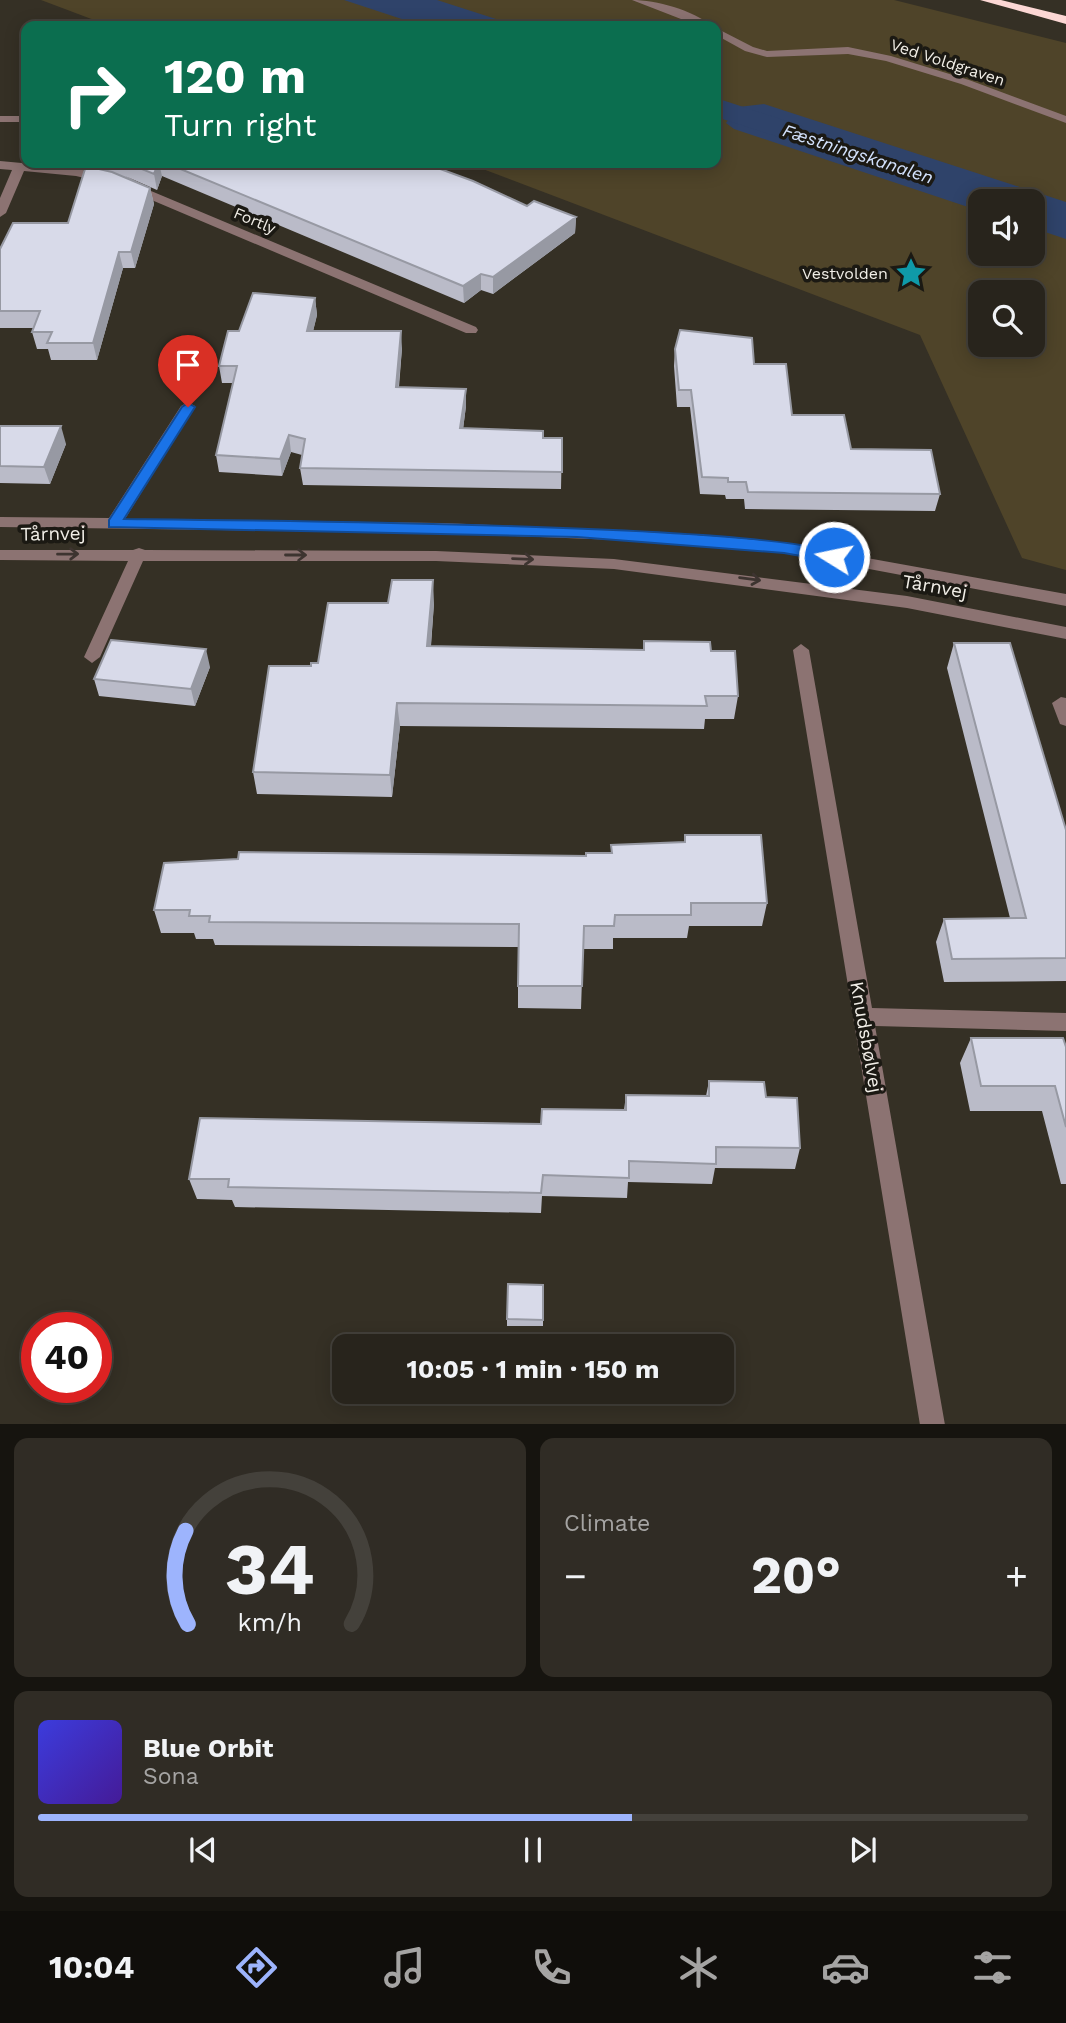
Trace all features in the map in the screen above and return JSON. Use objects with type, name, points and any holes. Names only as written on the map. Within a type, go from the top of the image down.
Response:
[{"type":"highway","points":[[986,0],[1066,20]]},
{"type":"street","points":[[637,0],[696,21]]},
{"type":"street","name":"Ved Voldgraven","points":[[721,34],[754,51],[783,55],[817,50],[858,51],[912,64],[1066,120]]},
{"type":"street","points":[[0,119],[21,119]]},
{"type":"street","name":"Fortly","points":[[0,165],[21,165]]},
{"type":"street","points":[[0,213],[24,168]]},
{"type":"street","name":"Fortly","points":[[47,168],[120,182],[471,330]]},
{"type":"street","points":[[114,523],[188,407]]},
{"type":"street","name":"Tårnvej","points":[[0,522],[563,531],[758,546],[1066,600]]},
{"type":"street","points":[[92,657],[139,553]]},
{"type":"street","name":"Tårnvej","points":[[0,555],[139,553],[436,556],[614,564],[907,602],[1066,634]]},
{"type":"street","name":"Knudsbølvej","points":[[801,650],[933,1424]]},
{"type":"street","points":[[864,1017],[1066,1022]]},
{"type":"shaded area","name":"Vestvolden","points":[[41,0],[894,0],[1066,43],[1066,570],[1022,558],[920,335],[480,168],[721,168],[721,21],[97,21]]},
{"type":"water","points":[[344,0],[437,0],[502,21],[408,21]]},
{"type":"water","points":[[764,104],[1026,189],[968,189],[968,207],[734,129],[726,123],[738,107]]},
{"type":"water","points":[[1045,195],[1066,202],[1066,239],[1045,232]]},
{"type":"building","points":[[85,168],[112,172],[150,188],[131,252],[119,252],[93,343],[47,343],[52,332],[32,332],[40,311],[0,311],[0,249],[13,223],[68,223]]},
{"type":"building","points":[[139,168],[156,168],[154,174]]},
{"type":"building","points":[[178,168],[438,168],[527,206],[534,201],[576,217],[493,277],[481,274],[463,286]]},
{"type":"building","points":[[253,293],[315,298],[307,331],[401,331],[396,387],[466,389],[460,428],[543,431],[543,438],[562,438],[562,472],[300,468],[305,439],[289,435],[280,459],[216,455],[237,366],[219,366],[228,331],[239,331]]},
{"type":"building","points":[[680,330],[752,338],[754,364],[786,364],[792,415],[844,415],[851,449],[931,450],[940,494],[748,492],[746,482],[702,477],[691,390],[679,390],[675,349]]},
{"type":"building","points":[[0,426],[61,426],[44,467],[0,466]]},
{"type":"building","points":[[392,580],[433,580],[427,646],[644,650],[644,641],[710,642],[711,651],[735,651],[738,696],[705,696],[707,706],[397,703],[390,775],[253,772],[269,666],[311,666],[311,663],[318,663],[328,603],[388,603]]},
{"type":"building","points":[[111,640],[206,649],[191,689],[94,679]]},
{"type":"building","points":[[954,643],[1010,643],[1066,830],[1066,958],[952,959],[944,919],[1026,918]]},
{"type":"building","points":[[685,835],[761,835],[767,903],[691,903],[691,915],[615,915],[614,926],[584,926],[582,986],[518,986],[519,924],[209,922],[210,916],[189,916],[190,910],[154,910],[164,863],[238,859],[239,852],[586,856],[586,853],[612,853],[611,845],[685,842]]},
{"type":"building","points":[[971,1038],[1063,1038],[1066,1047],[1066,1127],[1055,1086],[981,1086]]},
{"type":"building","points":[[709,1081],[764,1082],[766,1097],[797,1098],[800,1148],[716,1147],[716,1164],[629,1161],[629,1178],[543,1175],[541,1193],[228,1187],[229,1179],[189,1179],[200,1118],[541,1124],[542,1109],[626,1110],[626,1095],[709,1096]]},
{"type":"building","points":[[508,1284],[543,1285],[543,1320],[507,1319]]},
{"type":"waterway","name":"Fæstningskanalen","points":[[721,109],[791,132]]},
{"type":"place","name":"Vestvolden","points":[[911,273]]},
{"type":"route","points":[[188,407],[114,523],[577,532],[784,548],[834,557]]}]
